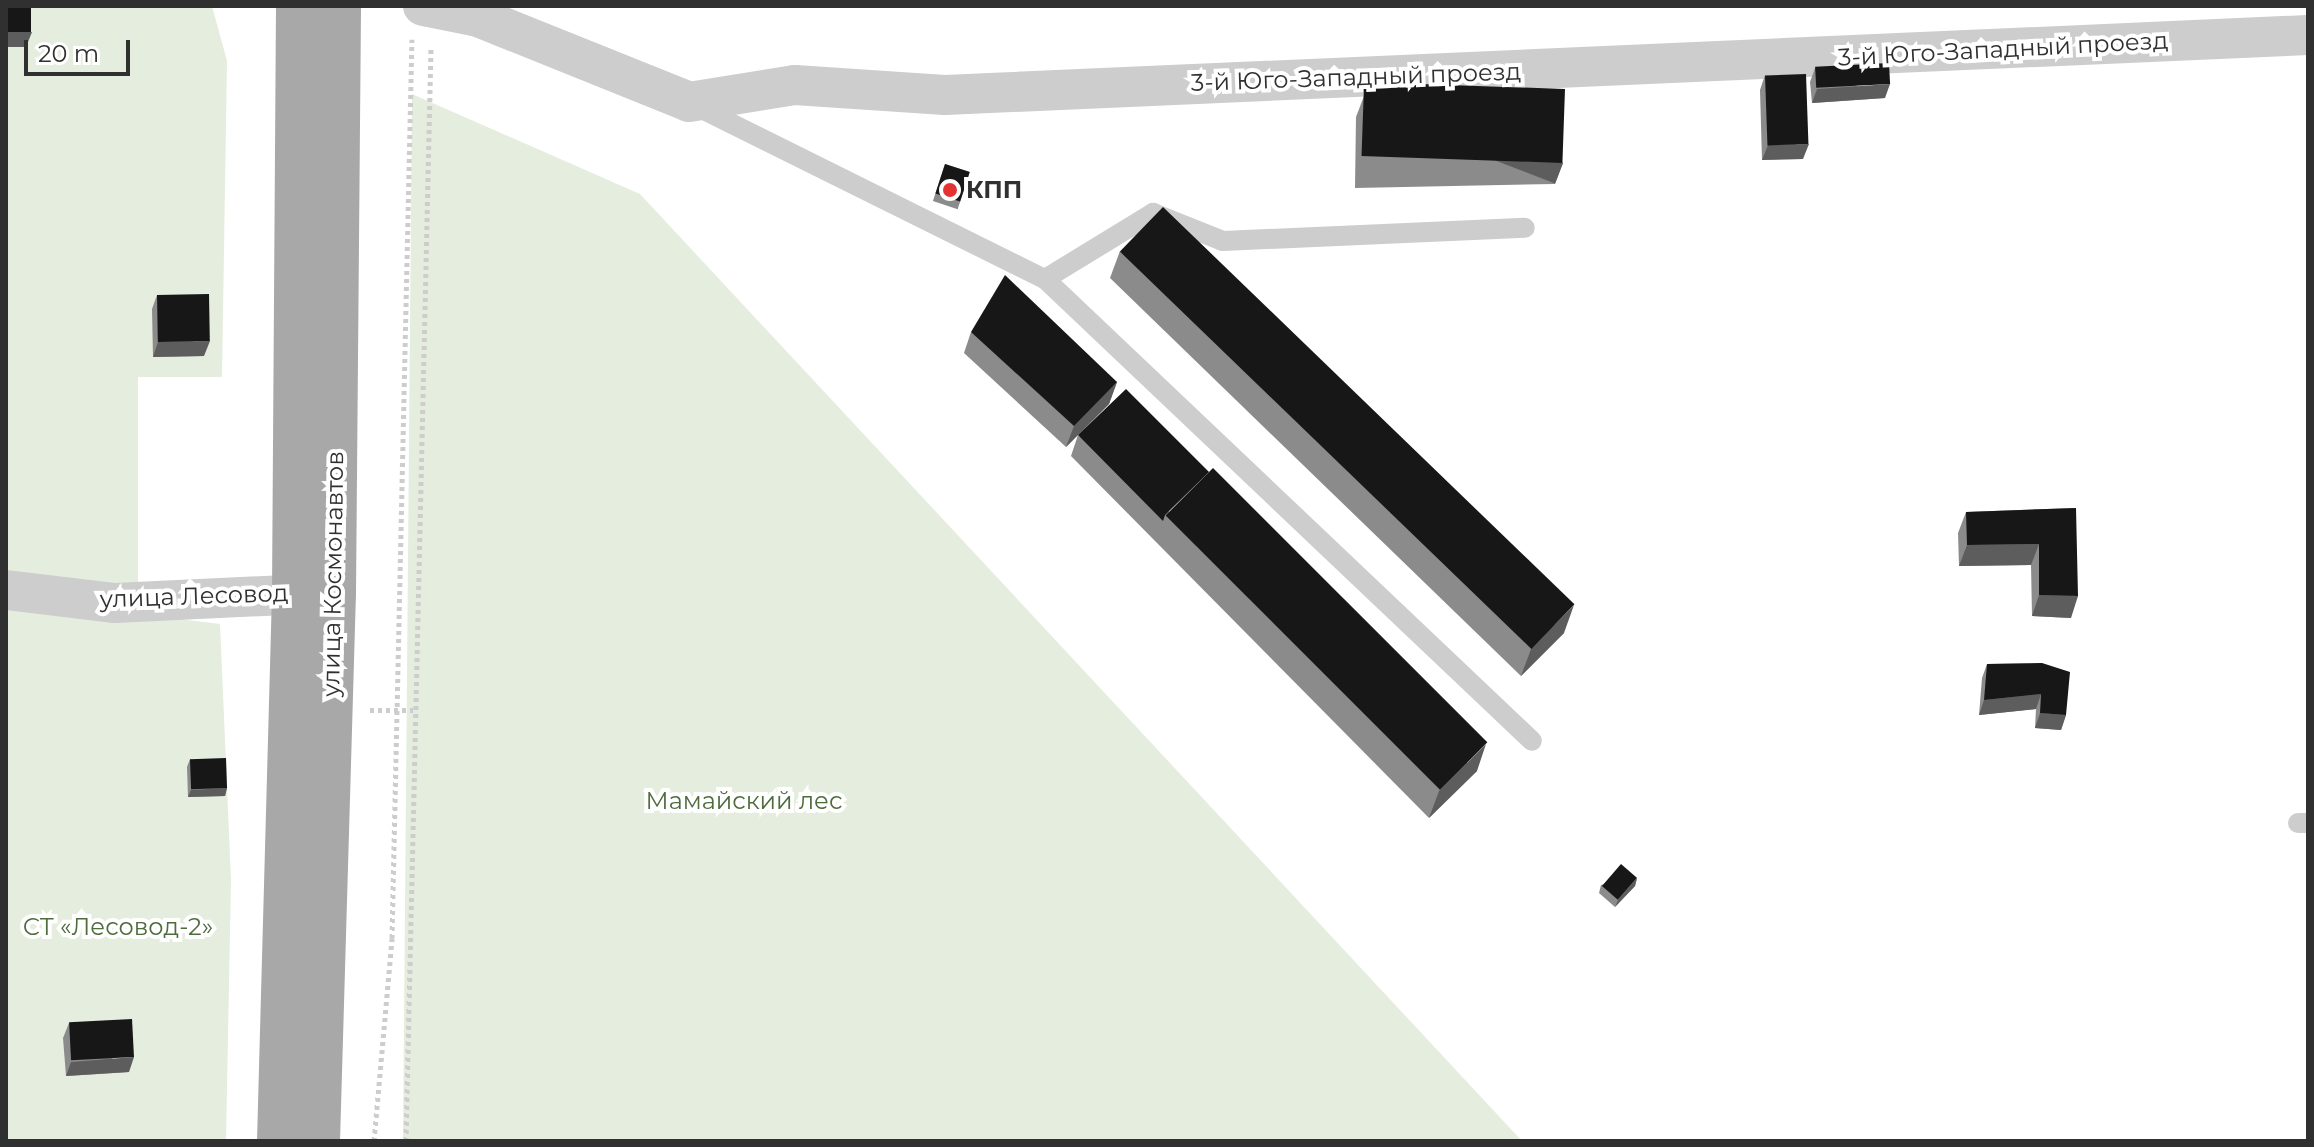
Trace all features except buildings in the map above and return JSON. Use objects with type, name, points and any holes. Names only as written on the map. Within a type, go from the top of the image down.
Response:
[{"type":"main road","name":"улица Космонавтов","points":[[298,6],[314,593],[318,1141]]},
{"type":"main road","name":"улица Космонавтов","points":[[279,1141],[314,593],[339,6]]},
{"type":"street","points":[[423,11],[478,17],[689,102]]},
{"type":"street","name":"3-й Юго-Западный проезд","points":[[689,102],[795,85],[945,95],[2308,35]]},
{"type":"street","name":"улица Лесовод","points":[[6,590],[115,603],[314,593]]},
{"type":"lane","points":[[689,102],[1045,279],[1532,741]]},
{"type":"lane","points":[[1045,279],[1153,213],[1223,241],[1525,228]]},
{"type":"path","points":[[374,1141],[392,938],[423,11]]},
{"type":"path","points":[[406,1141],[423,11]]},
{"type":"green space","name":"СТ «Лесовод-2»","points":[[6,6],[212,6],[227,61],[222,377],[138,377],[138,614],[220,624],[231,879],[226,1141],[6,1141]]},
{"type":"green space","name":"Мамайский лес","points":[[412,94],[640,194],[1522,1141],[403,1141]]},
{"type":"place","name":"КПП","points":[[950,190]]}]
